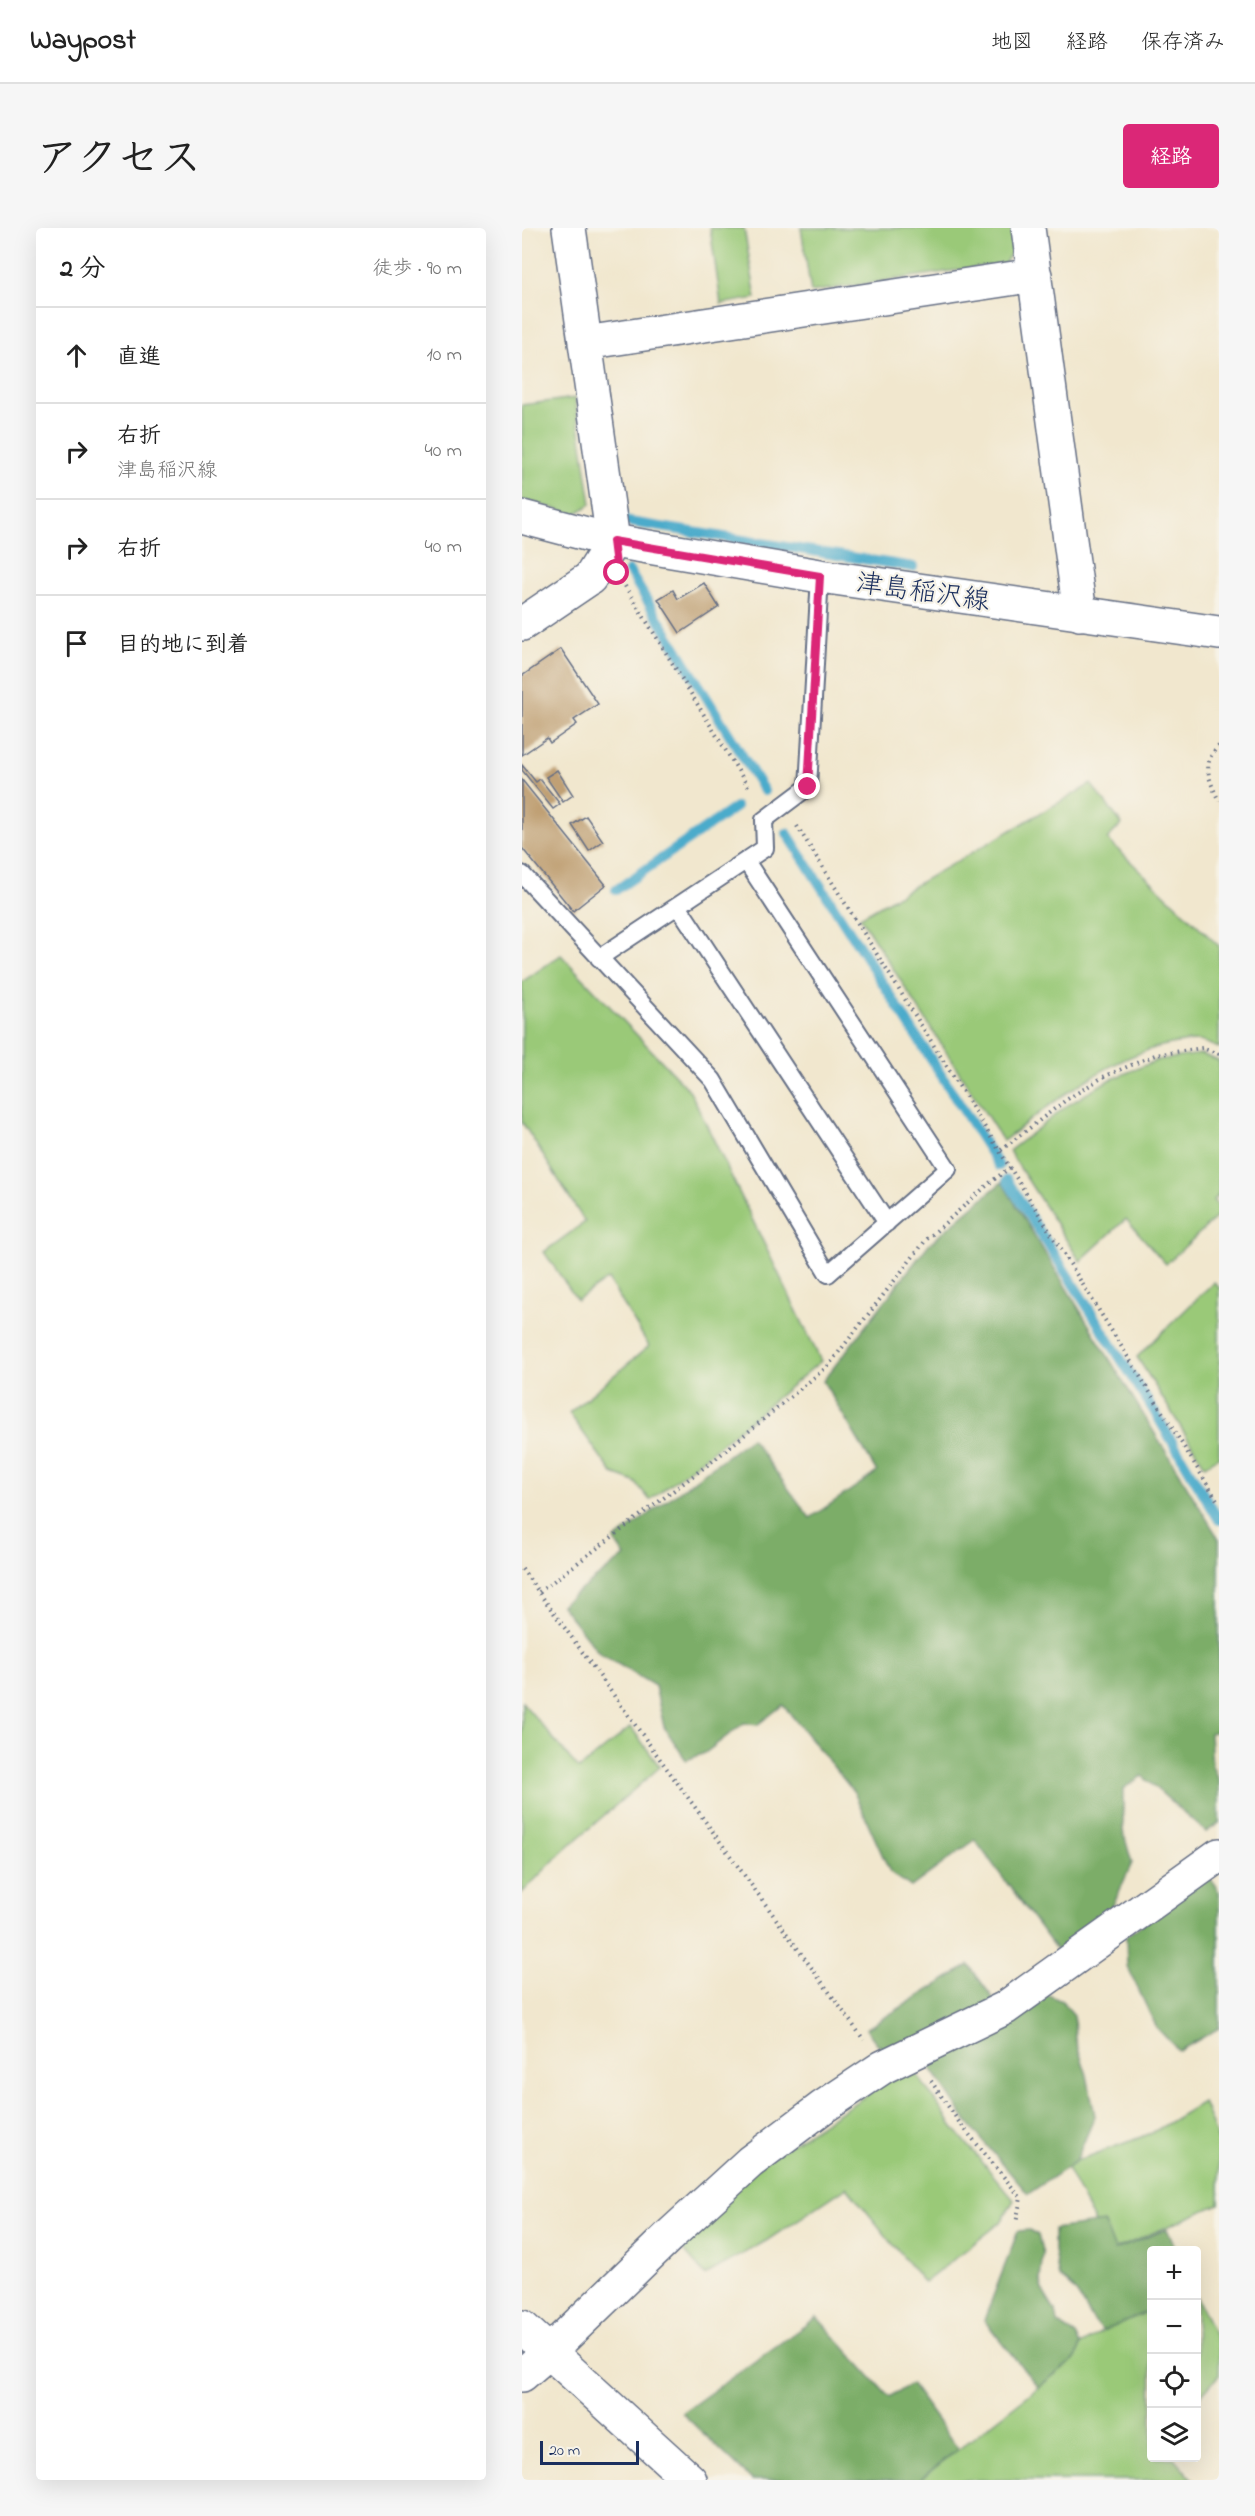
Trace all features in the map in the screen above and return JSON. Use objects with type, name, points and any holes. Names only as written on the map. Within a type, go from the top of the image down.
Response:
[{"type":"street","points":[[522,624],[590,578],[613,541],[569,228]]},
{"type":"street","points":[[1028,228],[1080,614]]},
{"type":"street","points":[[585,343],[1035,275]]},
{"type":"street","name":"津島稲沢線","points":[[522,518],[613,541],[820,576],[1219,633]]},
{"type":"street","points":[[522,2375],[750,2162],[823,2107],[898,2060],[1005,2008],[1219,1855]]},
{"type":"street","points":[[522,2327],[690,2480]]},
{"type":"lane","points":[[599,958],[765,848],[764,820],[808,787],[820,576]]},
{"type":"lane","points":[[522,874],[713,1080],[828,1274],[948,1169],[746,861]]},
{"type":"lane","points":[[678,906],[887,1222]]},
{"type":"path","points":[[613,541],[617,573],[750,790]]},
{"type":"path","points":[[1219,746],[1211,753],[1207,776],[1219,801]]},
{"type":"path","points":[[796,826],[1001,1150],[1219,1503]]},
{"type":"path","points":[[1001,1150],[1066,1100],[1103,1077],[1155,1055],[1202,1048],[1219,1054]]},
{"type":"path","points":[[539,1592],[714,1460],[828,1366],[926,1240],[1011,1167]]},
{"type":"path","points":[[522,1569],[898,2060],[960,2122],[1021,2198],[1016,2223]]},
{"type":"green space","points":[[710,228],[744,228],[756,298],[721,304]]},
{"type":"green space","points":[[801,228],[1013,228],[1016,245],[1005,263],[811,292]]},
{"type":"green space","points":[[575,398],[591,504],[575,514],[522,500],[522,405]]},
{"type":"green space","points":[[1091,784],[1122,824],[1107,839],[1219,946],[1219,1048],[1197,1041],[1170,1044],[1118,1062],[1069,1091],[1003,1141],[860,917]]},
{"type":"green space","points":[[561,955],[690,1091],[821,1361],[650,1500],[635,1482],[613,1474],[569,1413],[649,1346],[608,1279],[577,1300],[544,1252],[585,1222],[522,1122],[522,982]]},
{"type":"green space","points":[[1201,1054],[1219,1061],[1219,1194],[1213,1200],[1219,1207],[1219,1215],[1166,1264],[1126,1219],[1080,1261],[1009,1151],[1068,1105],[1107,1081],[1158,1060]]},
{"type":"green space","points":[[1002,1182],[1219,1539],[1219,1731],[1210,1733],[1212,1766],[1219,1781],[1219,1823],[1206,1832],[1142,1776],[1123,1789],[1123,1831],[1132,1863],[1110,1912],[1072,1940],[1064,1960],[975,1840],[911,1887],[890,1872],[854,1792],[783,1705],[757,1725],[744,1723],[705,1753],[686,1760],[664,1727],[655,1686],[599,1653],[561,1605],[625,1556],[614,1540],[751,1438],[810,1518],[877,1472],[823,1381],[929,1244]]},
{"type":"green space","points":[[1214,1282],[1219,1288],[1219,1456],[1205,1466],[1137,1357]]},
{"type":"green space","points":[[522,1702],[579,1769],[631,1727],[660,1767],[563,1851],[522,1893]]},
{"type":"green space","points":[[1209,1876],[1219,1892],[1219,2028],[1179,2051],[1157,2028],[1127,1966],[1126,1936]]},
{"type":"green space","points":[[969,1965],[997,2004],[886,2056],[866,2029]]},
{"type":"green space","points":[[1046,1994],[1062,2001],[1074,2015],[1075,2039],[1087,2075],[1095,2116],[1076,2161],[1028,2194],[967,2122],[925,2059]]},
{"type":"green space","points":[[911,2066],[953,2127],[1014,2200],[1001,2222],[924,2283],[847,2187],[766,2241],[705,2275],[675,2240],[754,2168]]},
{"type":"green space","points":[[1203,2102],[1219,2142],[1219,2204],[1114,2250],[1104,2223],[1095,2223],[1067,2168],[1076,2161],[1152,2133]]},
{"type":"green space","points":[[1104,2222],[1115,2250],[1167,2229],[1174,2246],[1147,2246],[1147,2312],[1103,2331],[1091,2318],[1073,2289],[1059,2277],[1054,2251],[1054,2229]]},
{"type":"green space","points":[[1029,2230],[1038,2235],[1043,2254],[1040,2279],[1044,2293],[1055,2311],[1057,2323],[1076,2335],[1081,2345],[1076,2358],[1038,2387],[984,2320],[1018,2231]]},
{"type":"green space","points":[[1201,2307],[1219,2345],[1219,2375],[1201,2395]]},
{"type":"green space","points":[[1147,2312],[1147,2462],[1177,2462],[1193,2480],[919,2480],[1076,2358],[1081,2345],[1103,2331]]},
{"type":"green space","points":[[817,2317],[889,2397],[911,2384],[958,2449],[919,2480],[752,2480],[682,2413]]},
{"type":"building","points":[[704,583],[719,607],[680,633],[658,599],[673,590],[678,599]]},
{"type":"building","points":[[561,649],[598,704],[574,720],[577,724],[550,743],[547,738],[522,755],[522,676]]},
{"type":"building","points":[[522,765],[536,782],[540,779],[560,804],[553,809],[522,770]]},
{"type":"building","points":[[557,770],[573,795],[563,802],[546,777]]},
{"type":"building","points":[[522,780],[606,885],[573,911],[522,848]]},
{"type":"building","points":[[586,816],[603,841],[589,851],[572,825]]},
{"type":"waterway","points":[[622,512],[623,521],[913,567]]},
{"type":"waterway","points":[[629,571],[764,791]]},
{"type":"waterway","points":[[616,890],[736,807]]},
{"type":"waterway","points":[[787,833],[999,1166]]},
{"type":"waterway","points":[[1007,1180],[1152,1408],[1219,1520]]},
{"type":"route","points":[[617,573],[613,541],[820,576],[808,787]]}]
